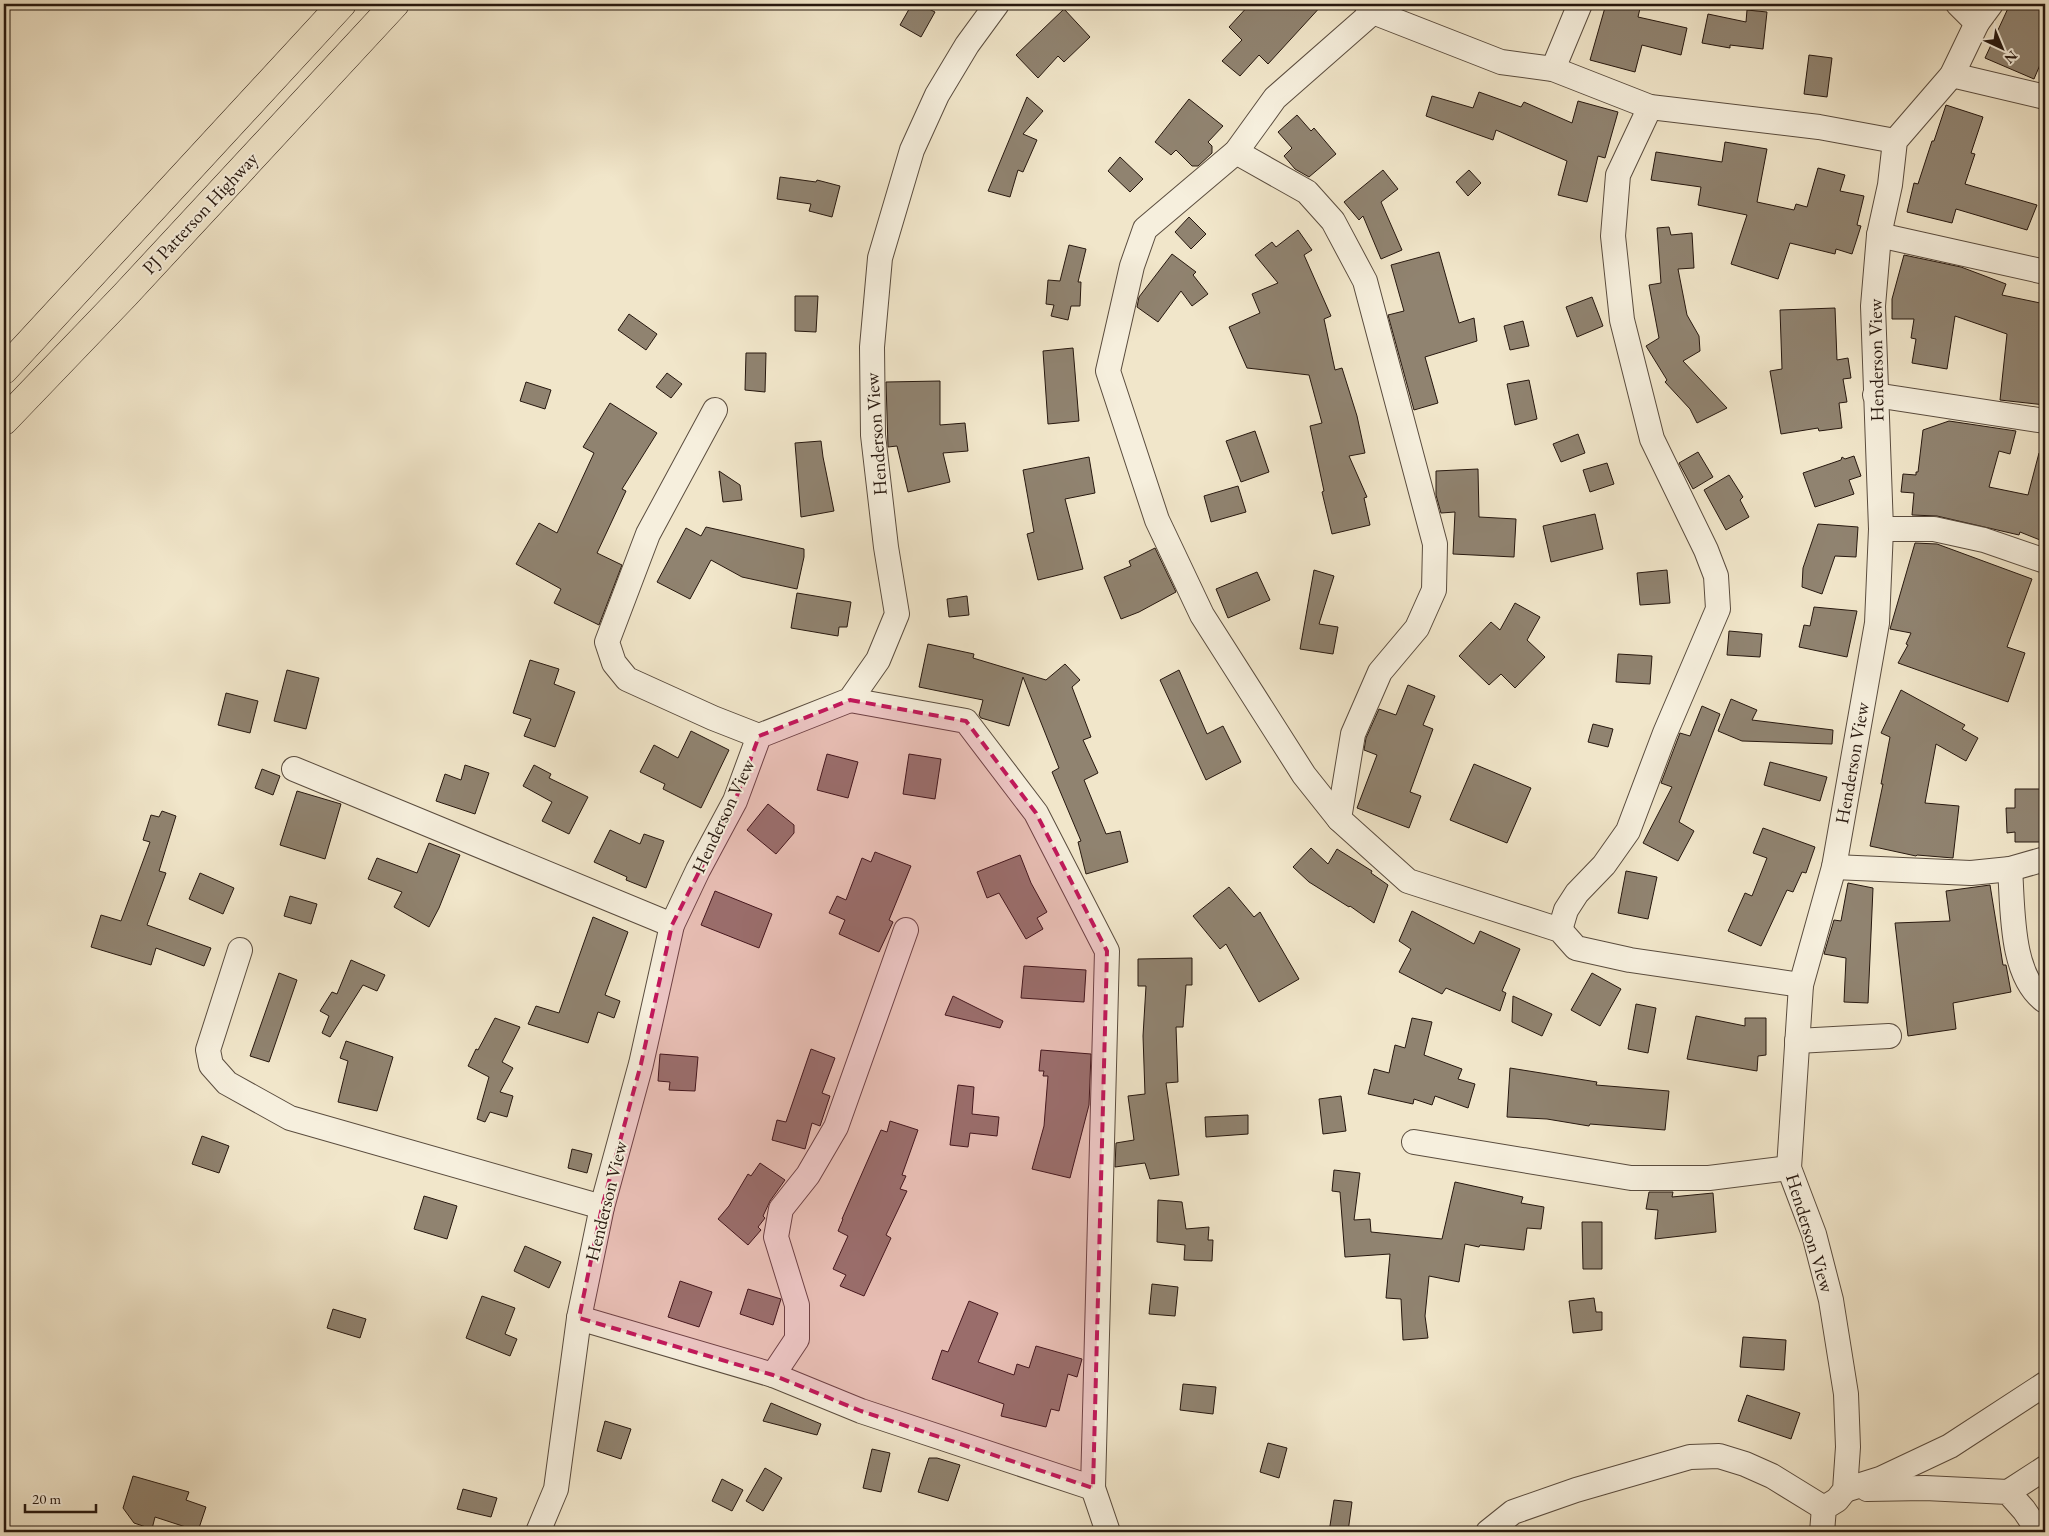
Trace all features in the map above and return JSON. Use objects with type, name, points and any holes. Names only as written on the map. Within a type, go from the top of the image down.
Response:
[{"type":"highway","name":"PJ Patterson Highway","points":[[4,370],[342,4]]},
{"type":"highway","name":"PJ Patterson Highway","points":[[4,421],[395,4]]},
{"type":"street","name":"Henderson View","points":[[538,1532],[556,1489],[579,1318],[602,1207],[641,1064],[672,925],[734,801],[760,736],[850,700],[878,660],[896,614],[873,435],[872,347],[880,258],[912,150],[937,95],[967,45],[997,4]]},
{"type":"street","points":[[1553,69],[1580,4]]},
{"type":"street","points":[[1958,4],[1977,23]]},
{"type":"street","points":[[1801,985],[1630,960],[1576,948],[1560,930],[1408,881],[1339,818],[1304,775],[1202,615],[1157,520],[1108,371],[1132,266],[1145,229],[1236,152],[1275,98],[1370,8],[1501,62],[1553,69],[1650,107],[1819,127],[1895,141],[1952,75],[1977,23],[1991,4]]},
{"type":"street","points":[[1952,75],[2045,97]]},
{"type":"street","points":[[1560,930],[1566,910],[1577,893],[1604,865],[1628,831],[1665,733],[1718,609],[1716,576],[1706,550],[1652,439],[1622,320],[1613,236],[1618,176],[1650,107]]},
{"type":"street","name":"Henderson View","points":[[1845,1490],[1848,1447],[1846,1394],[1831,1300],[1814,1234],[1789,1168],[1801,985],[1834,867],[1877,623],[1881,529],[1873,306],[1880,235],[1890,185],[1895,141]]},
{"type":"street","points":[[1236,152],[1307,192],[1333,221],[1365,281],[1435,544],[1434,590],[1417,628],[1380,672],[1353,734],[1339,818]]},
{"type":"street","points":[[1880,235],[2045,272]]},
{"type":"street","points":[[1875,394],[2045,421]]},
{"type":"street","points":[[715,410],[648,534],[606,642],[614,662],[627,678],[713,718],[760,736]]},
{"type":"street","points":[[1881,529],[1934,529],[1984,540],[2045,561]]},
{"type":"street","points":[[850,700],[966,721],[1036,813],[1107,952],[1094,1488],[1108,1532]]},
{"type":"street","points":[[294,769],[672,925]]},
{"type":"street","points":[[1834,867],[1971,873],[2010,869],[2045,859]]},
{"type":"street","points":[[2010,869],[2018,957],[2034,993],[2045,1001]]},
{"type":"street","points":[[773,1375],[797,1339],[797,1305],[776,1237],[781,1209],[808,1175],[836,1127],[906,930]]},
{"type":"street","points":[[240,950],[208,1050],[211,1065],[227,1083],[290,1118],[602,1207]]},
{"type":"street","points":[[1797,1041],[1888,1036]]},
{"type":"street","points":[[1414,1142],[1631,1178],[1709,1178],[1789,1168]]},
{"type":"street","points":[[579,1318],[773,1375],[860,1411],[1094,1488]]},
{"type":"street","points":[[1824,1508],[1837,1500],[1845,1490],[1880,1479],[1950,1446],[2045,1384]]},
{"type":"street","points":[[1488,1532],[1513,1512],[1576,1490],[1690,1457],[1719,1456],[1745,1464],[1772,1476],[1824,1508]]},
{"type":"street","points":[[1845,1490],[1925,1488],[2008,1492],[2045,1468]]},
{"type":"street","points":[[2008,1492],[2024,1510],[2039,1532]]},
{"type":"street","points":[[1822,1532],[1824,1508]]},
{"type":"highlighted area","points":[[850,700],[966,721],[1036,813],[1107,951],[1093,1488],[861,1411],[773,1375],[579,1318],[602,1207],[641,1064],[672,925],[735,801],[759,736]]},
{"type":"building","points":[[912,4],[919,4],[935,12],[921,37],[900,25]]},
{"type":"building","points":[[1250,4],[1323,4],[1268,64],[1259,55],[1240,76],[1222,61],[1242,40],[1229,27]]},
{"type":"building","points":[[1606,4],[1641,4],[1638,17],[1687,28],[1681,55],[1642,45],[1635,72],[1590,60]]},
{"type":"building","points":[[2010,4],[2034,4],[2045,10],[2045,53],[2034,79],[1985,58]]},
{"type":"building","points":[[1064,9],[1090,37],[1064,62],[1058,56],[1038,78],[1016,55]]},
{"type":"building","points":[[1747,10],[1767,12],[1763,49],[1730,45],[1730,48],[1702,43],[1708,14],[1746,22]]},
{"type":"building","points":[[1809,55],[1832,58],[1827,97],[1804,94]]},
{"type":"building","points":[[1479,92],[1521,107],[1524,102],[1572,123],[1578,101],[1618,112],[1605,158],[1598,156],[1587,202],[1558,195],[1567,161],[1496,130],[1493,140],[1426,116],[1432,96],[1473,108]]},
{"type":"building","points":[[1027,97],[1043,111],[1023,134],[1037,140],[1023,172],[1018,170],[1010,197],[988,191]]},
{"type":"building","points":[[1189,99],[1223,126],[1208,142],[1212,146],[1212,153],[1198,166],[1192,166],[1176,150],[1171,155],[1155,142]]},
{"type":"building","points":[[1946,105],[1983,117],[1971,153],[1975,154],[1965,184],[2037,205],[2027,230],[1956,209],[1952,223],[1907,212],[1914,183],[1918,184]]},
{"type":"building","points":[[1297,115],[1311,131],[1314,128],[1336,154],[1309,177],[1295,169],[1284,156],[1292,148],[1278,132]]},
{"type":"building","points":[[1725,142],[1767,149],[1757,202],[1794,210],[1796,204],[1807,207],[1818,168],[1845,175],[1840,191],[1864,196],[1857,225],[1861,226],[1852,254],[1836,249],[1835,254],[1790,243],[1778,279],[1731,264],[1747,215],[1698,205],[1701,187],[1651,180],[1656,152],[1722,162]]},
{"type":"building","points":[[1120,157],[1143,179],[1130,192],[1108,171]]},
{"type":"building","points":[[1383,170],[1398,189],[1381,202],[1402,250],[1381,259],[1363,216],[1359,220],[1344,202]]},
{"type":"building","points":[[1469,170],[1481,183],[1468,196],[1456,182]]},
{"type":"building","points":[[780,177],[816,182],[817,180],[840,186],[832,217],[809,211],[811,204],[777,199]]},
{"type":"building","points":[[1189,217],[1206,234],[1191,249],[1175,232]]},
{"type":"building","points":[[1669,227],[1671,235],[1692,233],[1694,268],[1678,269],[1687,315],[1699,336],[1700,351],[1683,361],[1727,408],[1697,423],[1690,409],[1665,382],[1667,380],[1646,346],[1659,338],[1649,285],[1661,283],[1657,228]]},
{"type":"building","points":[[1298,230],[1312,250],[1304,255],[1331,316],[1324,319],[1335,370],[1342,368],[1357,416],[1365,453],[1349,456],[1367,497],[1364,498],[1370,525],[1332,534],[1310,426],[1322,423],[1309,375],[1247,368],[1229,327],[1260,313],[1252,294],[1278,283],[1255,255],[1272,242],[1276,247]]},
{"type":"building","points":[[1069,245],[1086,249],[1078,282],[1081,282],[1080,306],[1071,306],[1068,320],[1051,316],[1054,305],[1046,304],[1048,280],[1060,281]]},
{"type":"building","points":[[1439,252],[1459,323],[1474,318],[1477,341],[1425,357],[1438,403],[1414,410],[1388,315],[1404,311],[1391,265]]},
{"type":"building","points":[[1172,254],[1196,272],[1193,275],[1208,294],[1192,306],[1181,291],[1158,322],[1137,307],[1139,297]]},
{"type":"building","points":[[1904,255],[1961,267],[2006,284],[2002,295],[2045,304],[2045,405],[2000,400],[2007,334],[1955,316],[1947,369],[1912,363],[1916,339],[1911,338],[1914,319],[1892,319],[1892,299]]},
{"type":"building","points":[[795,296],[818,296],[816,332],[795,331]]},
{"type":"building","points":[[1592,297],[1603,326],[1577,337],[1566,307]]},
{"type":"building","points":[[1835,308],[1837,360],[1848,358],[1851,378],[1843,379],[1847,402],[1839,403],[1842,428],[1819,431],[1818,428],[1781,434],[1770,371],[1782,369],[1780,310]]},
{"type":"building","points":[[629,314],[657,334],[646,350],[618,330]]},
{"type":"building","points":[[1523,321],[1529,346],[1510,350],[1504,326]]},
{"type":"building","points":[[1073,348],[1079,421],[1048,424],[1043,351]]},
{"type":"building","points":[[746,353],[766,353],[765,392],[745,390]]},
{"type":"building","points":[[667,373],[682,384],[671,398],[656,387]]},
{"type":"building","points":[[1529,380],[1537,419],[1515,425],[1507,384]]},
{"type":"building","points":[[940,381],[940,425],[965,423],[968,451],[943,453],[950,482],[908,492],[897,446],[888,447],[886,382]]},
{"type":"building","points":[[526,382],[551,390],[545,409],[520,401]]},
{"type":"building","points":[[610,403],[657,433],[622,489],[626,491],[597,553],[622,565],[599,625],[554,603],[561,589],[516,564],[539,523],[557,533],[594,453],[583,447]]},
{"type":"building","points":[[1949,421],[2016,431],[2010,454],[1999,451],[1989,487],[2028,495],[2039,453],[2045,454],[2045,542],[2020,532],[2019,535],[1937,516],[1912,515],[1914,493],[1901,492],[1903,474],[1916,475],[1916,472],[1918,472],[1923,430]]},
{"type":"building","points":[[1255,431],[1269,472],[1241,482],[1226,441]]},
{"type":"building","points":[[1578,434],[1585,453],[1561,462],[1553,444]]},
{"type":"building","points":[[821,441],[834,511],[801,517],[795,443]]},
{"type":"building","points":[[1698,452],[1713,477],[1693,489],[1679,463]]},
{"type":"building","points":[[1854,456],[1861,476],[1849,480],[1854,494],[1815,507],[1803,473],[1841,460],[1842,457],[1845,459]]},
{"type":"building","points":[[1089,457],[1095,493],[1065,499],[1083,569],[1038,580],[1027,534],[1034,532],[1023,470]]},
{"type":"building","points":[[1607,463],[1614,484],[1590,492],[1583,470]]},
{"type":"building","points":[[1478,469],[1479,517],[1516,519],[1514,557],[1453,554],[1455,512],[1441,513],[1436,495],[1436,471]]},
{"type":"building","points":[[719,471],[740,485],[742,500],[723,502]]},
{"type":"building","points":[[1729,475],[1743,497],[1740,500],[1749,517],[1726,530],[1704,490]]},
{"type":"building","points":[[1238,486],[1246,512],[1211,522],[1204,496]]},
{"type":"building","points":[[1595,514],[1603,549],[1551,562],[1543,526]]},
{"type":"building","points":[[1818,524],[1858,527],[1856,557],[1835,556],[1822,594],[1802,587],[1803,568]]},
{"type":"building","points":[[706,527],[804,549],[797,589],[742,577],[711,560],[690,599],[657,582],[686,528],[701,536]]},
{"type":"building","points":[[1915,543],[1937,544],[2032,579],[2007,647],[2025,653],[2008,702],[1898,663],[1908,645],[1906,644],[1911,633],[1890,629]]},
{"type":"building","points":[[1155,548],[1176,592],[1139,612],[1121,619],[1104,577],[1131,566],[1129,561]]},
{"type":"building","points":[[1314,570],[1334,576],[1319,624],[1338,627],[1333,654],[1300,649]]},
{"type":"building","points":[[1667,570],[1670,603],[1640,605],[1637,573]]},
{"type":"building","points":[[1257,572],[1270,600],[1228,618],[1216,589]]},
{"type":"building","points":[[797,593],[851,602],[847,627],[839,627],[838,636],[791,628]]},
{"type":"building","points":[[967,596],[969,615],[949,617],[947,599]]},
{"type":"building","points":[[1515,603],[1540,617],[1527,640],[1545,657],[1515,688],[1501,674],[1489,685],[1459,656],[1491,622],[1500,630]]},
{"type":"building","points":[[1814,607],[1857,611],[1847,657],[1799,647],[1804,625],[1810,626]]},
{"type":"building","points":[[1729,631],[1762,634],[1760,657],[1727,655]]},
{"type":"building","points":[[928,644],[974,654],[973,658],[1046,680],[1065,664],[1080,680],[1072,687],[1091,737],[1083,740],[1098,773],[1084,780],[1106,834],[1120,831],[1128,862],[1086,874],[1078,842],[1081,841],[1052,772],[1059,768],[1023,677],[1009,726],[981,718],[979,715],[983,700],[919,687]]},
{"type":"building","points":[[1618,654],[1652,656],[1650,684],[1616,682]]},
{"type":"building","points":[[530,660],[559,669],[554,684],[575,692],[555,747],[524,736],[531,719],[513,713]]},
{"type":"building","points":[[287,670],[319,678],[306,729],[274,721]]},
{"type":"building","points":[[1179,670],[1207,734],[1223,726],[1241,762],[1206,780],[1160,680]]},
{"type":"building","points":[[1408,685],[1435,696],[1423,725],[1433,729],[1410,792],[1421,796],[1409,828],[1357,808],[1377,755],[1364,750],[1366,738],[1379,709],[1396,715]]},
{"type":"building","points":[[1901,690],[1965,725],[1962,729],[1978,738],[1966,761],[1936,744],[1925,803],[1959,806],[1953,858],[1916,856],[1870,846],[1883,784],[1881,784],[1890,737],[1881,733]]},
{"type":"building","points":[[226,693],[258,701],[250,733],[218,725]]},
{"type":"building","points":[[1731,699],[1757,710],[1752,720],[1833,730],[1832,744],[1742,741],[1718,731]]},
{"type":"building","points":[[1702,706],[1720,714],[1679,822],[1694,831],[1678,861],[1643,843],[1672,787],[1661,783],[1680,733],[1690,736]]},
{"type":"building","points":[[1593,724],[1613,729],[1608,747],[1588,742]]},
{"type":"building","points":[[691,731],[729,750],[701,808],[663,789],[665,784],[640,772],[654,745],[678,758]]},
{"type":"building","points":[[827,754],[858,762],[848,798],[817,790]]},
{"type":"building","points":[[909,754],[941,759],[935,799],[903,794]]},
{"type":"building","points":[[1770,762],[1827,777],[1820,801],[1764,785]]},
{"type":"building","points":[[1474,764],[1531,788],[1507,843],[1450,820]]},
{"type":"building","points":[[465,765],[489,773],[475,814],[436,801],[445,774],[461,780]]},
{"type":"building","points":[[534,765],[551,774],[549,778],[588,797],[569,834],[542,821],[552,802],[523,786]]},
{"type":"building","points":[[262,769],[280,776],[273,795],[255,788]]},
{"type":"building","points":[[2015,789],[2045,789],[2045,842],[2015,842],[2015,832],[2007,833],[2006,808],[2015,808]]},
{"type":"building","points":[[297,791],[341,804],[325,859],[280,845]]},
{"type":"building","points":[[768,804],[794,825],[794,833],[776,854],[747,830]]},
{"type":"building","points":[[162,811],[176,816],[159,871],[166,873],[147,925],[211,948],[204,966],[156,948],[151,965],[91,947],[101,915],[121,921],[150,842],[143,840],[151,815],[159,817]]},
{"type":"building","points":[[1763,828],[1815,847],[1806,873],[1802,872],[1793,892],[1787,890],[1761,946],[1728,931],[1745,893],[1752,896],[1767,858],[1753,853]]},
{"type":"building","points":[[610,830],[640,844],[644,834],[664,841],[646,888],[626,880],[627,877],[594,862]]},
{"type":"building","points":[[429,843],[460,855],[439,908],[429,927],[394,907],[402,892],[368,879],[377,858],[417,873]]},
{"type":"building","points":[[1311,848],[1328,864],[1337,849],[1372,871],[1371,873],[1388,885],[1374,923],[1350,906],[1309,882],[1293,867]]},
{"type":"building","points":[[875,852],[911,866],[889,920],[893,922],[879,952],[839,934],[845,920],[829,913],[837,896],[846,900],[862,858],[871,862]]},
{"type":"building","points":[[1020,855],[1031,883],[1047,912],[1037,918],[1043,929],[1026,939],[999,893],[987,898],[977,872]]},
{"type":"building","points":[[1626,871],[1657,877],[1648,919],[1618,913]]},
{"type":"building","points":[[200,873],[234,888],[223,914],[189,899]]},
{"type":"building","points":[[1848,883],[1873,888],[1868,1003],[1844,1002],[1846,958],[1824,954],[1834,920],[1841,921]]},
{"type":"building","points":[[1990,885],[2003,965],[2006,965],[2011,992],[1953,1003],[1956,1029],[1908,1036],[1895,923],[1950,921],[1946,891]]},
{"type":"building","points":[[1229,887],[1254,917],[1260,912],[1299,979],[1259,1002],[1226,944],[1220,949],[1193,916]]},
{"type":"building","points":[[715,891],[772,914],[759,948],[701,925]]},
{"type":"building","points":[[290,896],[317,904],[311,924],[284,916]]},
{"type":"building","points":[[1412,911],[1474,944],[1480,931],[1520,949],[1502,991],[1506,993],[1500,1011],[1446,988],[1442,994],[1399,972],[1411,949],[1399,941]]},
{"type":"building","points":[[593,917],[628,932],[605,995],[620,1001],[614,1018],[598,1012],[588,1043],[528,1024],[536,1006],[559,1013]]},
{"type":"building","points":[[1192,958],[1192,985],[1186,985],[1183,1027],[1176,1027],[1178,1082],[1166,1083],[1179,1175],[1150,1179],[1145,1163],[1115,1167],[1116,1143],[1134,1140],[1128,1096],[1145,1094],[1143,1036],[1146,986],[1138,986],[1138,959]]},
{"type":"building","points":[[351,960],[385,975],[377,991],[363,985],[330,1037],[322,1033],[329,1016],[320,1011],[332,992],[337,994]]},
{"type":"building","points":[[1024,966],[1086,970],[1084,1002],[1021,998]]},
{"type":"building","points":[[279,973],[297,980],[269,1062],[250,1056]]},
{"type":"building","points":[[1592,973],[1621,989],[1600,1026],[1571,1010]]},
{"type":"building","points":[[953,996],[1003,1021],[1000,1028],[945,1015]]},
{"type":"building","points":[[1513,996],[1552,1014],[1542,1036],[1512,1022]]},
{"type":"building","points":[[1636,1004],[1656,1008],[1648,1053],[1628,1049]]},
{"type":"building","points":[[1696,1016],[1745,1026],[1745,1018],[1766,1018],[1766,1055],[1758,1056],[1757,1071],[1687,1059]]},
{"type":"building","points":[[495,1018],[520,1027],[502,1062],[513,1068],[500,1092],[513,1096],[507,1117],[490,1112],[485,1122],[477,1119],[489,1077],[468,1066]]},
{"type":"building","points":[[1412,1018],[1432,1022],[1424,1055],[1462,1069],[1458,1079],[1475,1084],[1468,1108],[1435,1096],[1432,1105],[1414,1099],[1413,1104],[1368,1094],[1374,1069],[1389,1073],[1395,1045],[1405,1048]]},
{"type":"building","points":[[346,1041],[393,1057],[377,1111],[338,1102],[348,1061],[340,1058]]},
{"type":"building","points":[[811,1049],[835,1058],[822,1093],[830,1096],[820,1126],[812,1123],[805,1149],[772,1140],[777,1120],[786,1122]]},
{"type":"building","points":[[1041,1050],[1091,1054],[1089,1105],[1070,1178],[1032,1169],[1044,1126],[1048,1076],[1043,1076],[1044,1071],[1039,1071]]},
{"type":"building","points":[[660,1054],[698,1057],[695,1091],[669,1090],[670,1082],[658,1081]]},
{"type":"building","points":[[1510,1068],[1597,1082],[1596,1085],[1669,1091],[1665,1130],[1590,1124],[1589,1126],[1547,1119],[1507,1117]]},
{"type":"building","points":[[958,1085],[974,1087],[972,1114],[999,1117],[997,1136],[970,1133],[968,1147],[950,1145]]},
{"type":"building","points":[[1341,1096],[1346,1131],[1323,1134],[1319,1099]]},
{"type":"building","points":[[1248,1115],[1248,1134],[1206,1137],[1205,1117]]},
{"type":"building","points":[[890,1121],[918,1130],[902,1175],[906,1176],[900,1189],[907,1191],[886,1235],[891,1238],[864,1296],[840,1286],[846,1275],[833,1269],[848,1236],[838,1231],[881,1130],[887,1132]]},
{"type":"building","points":[[202,1136],[229,1146],[219,1173],[192,1164]]},
{"type":"building","points":[[572,1149],[592,1154],[587,1173],[568,1168]]},
{"type":"building","points":[[760,1163],[785,1180],[770,1201],[763,1216],[765,1218],[758,1227],[761,1230],[748,1245],[718,1219],[729,1206],[748,1174],[751,1176]]},
{"type":"building","points":[[1334,1170],[1360,1173],[1354,1220],[1370,1219],[1371,1232],[1442,1239],[1455,1182],[1523,1197],[1521,1203],[1544,1207],[1541,1229],[1527,1228],[1524,1250],[1480,1245],[1479,1247],[1465,1244],[1459,1282],[1429,1276],[1425,1316],[1428,1338],[1403,1340],[1401,1299],[1386,1298],[1390,1254],[1345,1257],[1340,1192],[1332,1191]]},
{"type":"building","points":[[1649,1192],[1673,1192],[1672,1197],[1713,1193],[1716,1232],[1655,1239],[1658,1210],[1646,1209]]},
{"type":"building","points":[[424,1196],[457,1206],[447,1239],[414,1229]]},
{"type":"building","points":[[1158,1200],[1182,1202],[1186,1229],[1209,1227],[1208,1240],[1213,1240],[1212,1261],[1184,1260],[1185,1245],[1157,1242]]},
{"type":"building","points":[[1582,1222],[1602,1222],[1602,1269],[1583,1269]]},
{"type":"building","points":[[525,1246],[561,1262],[549,1288],[514,1271]]},
{"type":"building","points":[[680,1281],[712,1292],[699,1327],[668,1317]]},
{"type":"building","points":[[1152,1284],[1178,1287],[1175,1316],[1149,1314]]},
{"type":"building","points":[[748,1289],[781,1299],[773,1325],[740,1314]]},
{"type":"building","points":[[482,1296],[515,1308],[505,1334],[517,1339],[510,1356],[466,1338]]},
{"type":"building","points":[[1594,1298],[1596,1312],[1602,1312],[1602,1330],[1573,1333],[1569,1301]]},
{"type":"building","points":[[969,1301],[998,1313],[978,1362],[1014,1375],[1017,1364],[1029,1368],[1036,1346],[1082,1359],[1077,1377],[1068,1374],[1059,1411],[1051,1409],[1046,1427],[1001,1416],[1004,1404],[932,1379],[942,1350],[948,1352]]},
{"type":"building","points":[[333,1309],[366,1319],[360,1338],[327,1328]]},
{"type":"building","points":[[1743,1337],[1786,1340],[1784,1370],[1740,1367]]},
{"type":"building","points":[[1183,1384],[1216,1387],[1213,1414],[1180,1410]]},
{"type":"building","points":[[1747,1395],[1800,1413],[1791,1439],[1738,1421]]},
{"type":"building","points":[[771,1403],[821,1424],[817,1435],[763,1421]]},
{"type":"building","points":[[605,1421],[631,1429],[621,1459],[597,1451]]},
{"type":"building","points":[[1268,1443],[1287,1448],[1279,1478],[1260,1472]]},
{"type":"building","points":[[872,1449],[890,1453],[881,1492],[863,1488]]},
{"type":"building","points":[[929,1458],[937,1458],[960,1465],[948,1501],[918,1492]]},
{"type":"building","points":[[765,1468],[782,1478],[763,1511],[746,1501]]},
{"type":"building","points":[[133,1476],[189,1492],[186,1500],[206,1507],[198,1531],[155,1517],[152,1529],[134,1523],[123,1508]]},
{"type":"building","points":[[722,1479],[743,1490],[732,1511],[712,1501]]},
{"type":"building","points":[[463,1489],[497,1498],[491,1517],[457,1509]]},
{"type":"building","points":[[1334,1500],[1352,1502],[1348,1532],[1329,1532]]}]
